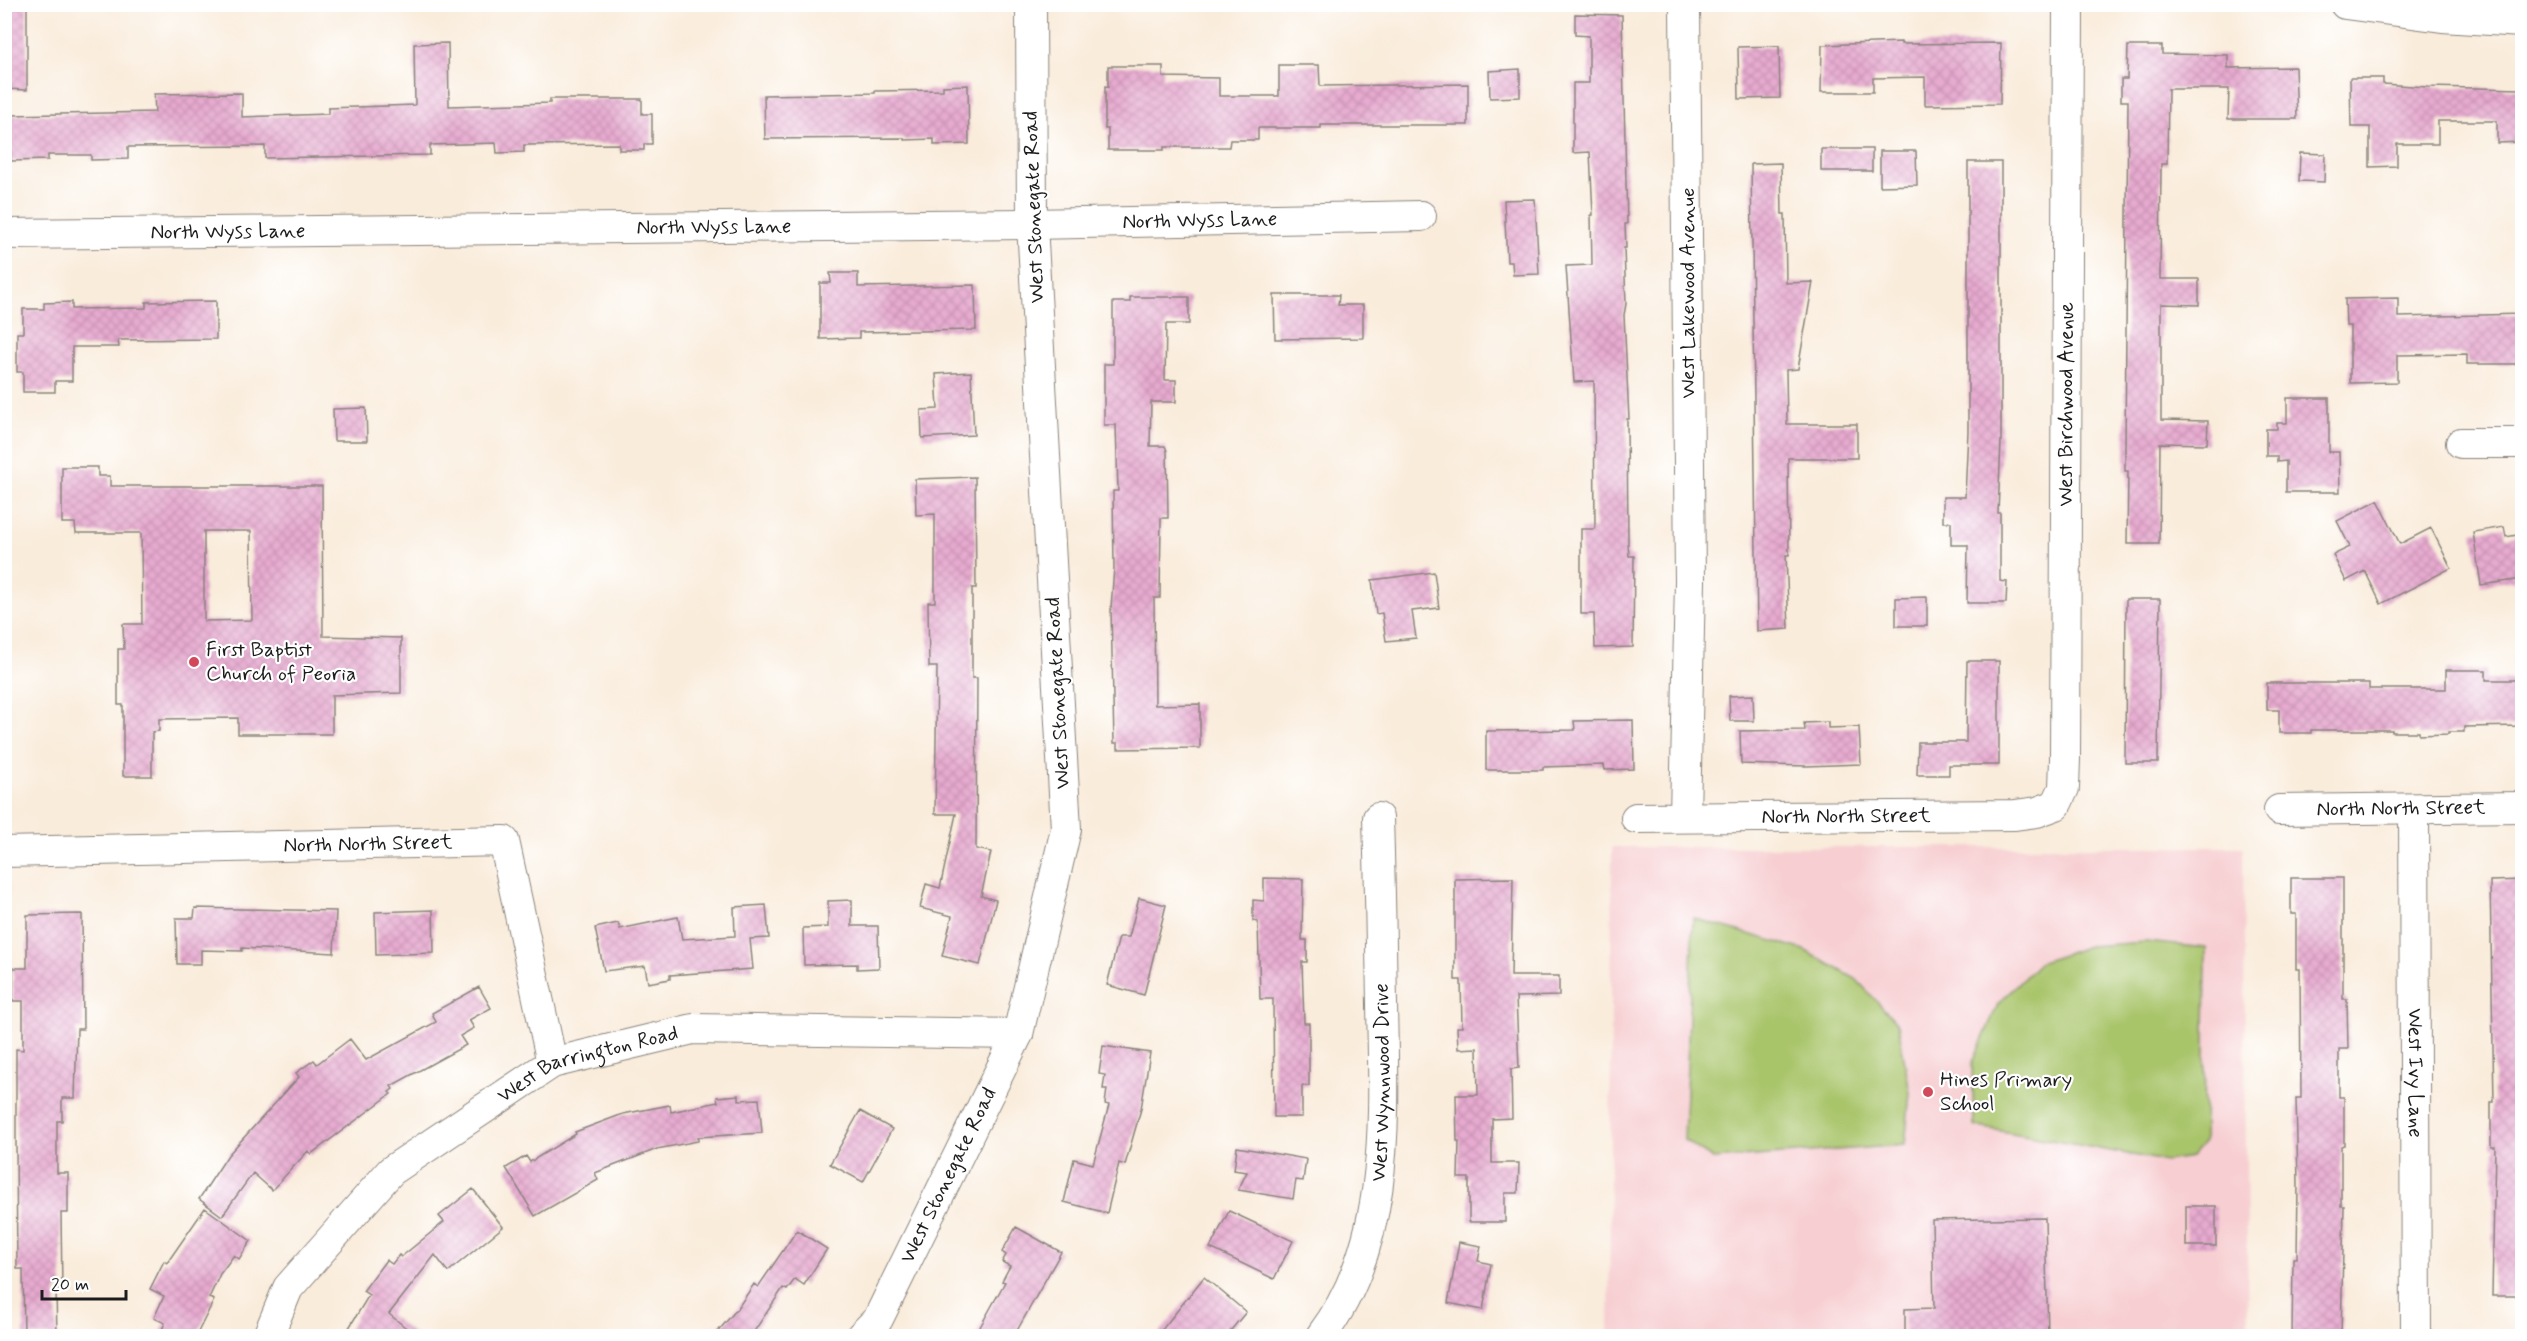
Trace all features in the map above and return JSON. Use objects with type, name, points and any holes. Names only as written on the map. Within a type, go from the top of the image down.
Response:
[{"type":"street","name":"West Stonegate Road","points":[[861,1336],[878,1319],[1018,1034],[1066,829],[1032,224],[1031,4]]},
{"type":"street","name":"West Lakewood Avenue","points":[[1685,4],[1690,581],[1685,818]]},
{"type":"street","name":"West Birchwood Avenue","points":[[2056,805],[2064,788],[2065,759],[2068,4]]},
{"type":"street","points":[[2345,4],[2442,17],[2523,21]]},
{"type":"street","name":"North Wyss Lane","points":[[4,234],[1032,224],[1421,216]]},
{"type":"street","points":[[2462,443],[2523,443]]},
{"type":"street","name":"North North Street","points":[[1636,818],[2015,815],[2037,812],[2056,805]]},
{"type":"street","name":"North North Street","points":[[2279,810],[2523,807]]},
{"type":"street","name":"West Ivy Lane","points":[[2414,809],[2416,1336]]},
{"type":"street","name":"West Wynnwood Drive","points":[[1321,1336],[1336,1317],[1362,1259],[1379,1180],[1383,1080],[1378,818]]},
{"type":"street","name":"North North Street","points":[[4,852],[504,841],[552,1063]]},
{"type":"street","name":"West Barrington Road","points":[[268,1336],[288,1288],[391,1171],[552,1063],[693,1029],[1018,1034]]},
{"type":"shaded area","name":"Hines Primary School","points":[[1612,847],[2243,847],[2248,1336],[1609,1336]]},
{"type":"green space","points":[[1693,918],[1804,950],[1856,979],[1898,1024],[1910,1092],[1905,1145],[1713,1159],[1684,1140]]},
{"type":"green space","points":[[2146,942],[2206,948],[2204,1142],[2191,1157],[2165,1161],[1974,1126],[1972,1064],[1998,1004],[2039,963],[2089,946]]},
{"type":"building","points":[[4,4],[27,4],[27,90],[4,89]]},
{"type":"building","points":[[1575,14],[1622,15],[1627,224],[1625,224],[1626,248],[1624,248],[1626,304],[1624,315],[1629,419],[1627,419],[1628,544],[1629,556],[1634,556],[1633,647],[1595,648],[1594,614],[1581,614],[1581,529],[1595,529],[1594,381],[1574,382],[1566,266],[1592,265],[1591,215],[1593,215],[1590,152],[1573,153],[1573,83],[1589,83],[1589,36],[1575,35]]},
{"type":"building","points":[[1901,42],[1901,44],[2001,43],[2000,104],[1925,105],[1925,77],[1873,78],[1873,92],[1821,92],[1822,45]]},
{"type":"building","points":[[448,43],[449,106],[550,103],[550,99],[642,99],[642,114],[652,114],[652,144],[644,144],[644,150],[619,150],[619,144],[524,145],[524,152],[497,153],[496,143],[430,145],[430,155],[265,158],[265,146],[128,147],[128,159],[91,160],[91,155],[48,155],[48,160],[11,161],[10,115],[155,112],[154,94],[242,93],[242,117],[328,114],[328,108],[415,105],[414,44]]},
{"type":"building","points":[[1779,46],[1780,98],[1739,99],[1738,47]]},
{"type":"building","points":[[2128,46],[2162,46],[2162,54],[2228,55],[2228,68],[2295,67],[2297,119],[2228,119],[2229,89],[2168,89],[2167,164],[2161,164],[2160,279],[2199,279],[2199,305],[2161,304],[2161,420],[2208,421],[2207,444],[2160,443],[2159,544],[2127,544],[2128,471],[2125,471],[2125,447],[2128,101],[2121,101],[2121,79],[2127,79]]},
{"type":"building","points":[[1279,65],[1319,65],[1320,86],[1468,84],[1468,125],[1321,125],[1321,128],[1258,128],[1258,140],[1230,140],[1229,147],[1108,150],[1108,129],[1105,129],[1105,86],[1108,87],[1108,66],[1163,66],[1163,77],[1219,78],[1219,96],[1279,96]]},
{"type":"building","points":[[1520,69],[1520,97],[1490,98],[1489,71]]},
{"type":"building","points":[[2350,78],[2383,78],[2383,84],[2427,87],[2523,89],[2523,142],[2497,143],[2497,121],[2438,121],[2438,144],[2397,144],[2397,166],[2370,167],[2370,127],[2351,127]]},
{"type":"building","points":[[968,85],[969,144],[934,145],[934,139],[904,140],[904,138],[765,139],[764,95],[943,90],[943,86]]},
{"type":"building","points":[[1821,149],[1872,149],[1872,171],[1821,171]]},
{"type":"building","points":[[1880,151],[1916,151],[1917,185],[1880,186]]},
{"type":"building","points":[[2300,153],[2325,154],[2324,182],[2299,181]]},
{"type":"building","points":[[1968,162],[2001,162],[2001,441],[1998,513],[2000,513],[2000,581],[2007,582],[2006,603],[1967,603],[1968,545],[1951,545],[1951,522],[1943,522],[1943,497],[1965,497],[1968,431]]},
{"type":"building","points":[[1781,163],[1782,214],[1785,214],[1786,283],[1813,282],[1798,369],[1786,370],[1787,424],[1857,424],[1857,458],[1788,458],[1789,555],[1786,555],[1789,629],[1757,631],[1751,164]]},
{"type":"building","points":[[1535,199],[1539,274],[1513,275],[1512,262],[1507,262],[1504,200]]},
{"type":"building","points":[[830,273],[858,273],[858,287],[975,285],[976,330],[859,332],[859,338],[820,339],[820,283],[831,283]]},
{"type":"building","points":[[1274,295],[1339,295],[1338,305],[1363,305],[1363,338],[1275,339]]},
{"type":"building","points":[[1130,297],[1189,297],[1189,324],[1166,324],[1165,380],[1176,380],[1176,402],[1151,402],[1150,446],[1165,446],[1167,451],[1168,518],[1161,518],[1160,598],[1154,598],[1155,705],[1200,704],[1200,748],[1118,749],[1118,743],[1114,743],[1111,608],[1114,568],[1113,491],[1118,491],[1116,425],[1104,425],[1104,364],[1113,364],[1113,302],[1130,302]]},
{"type":"building","points":[[2398,298],[2398,317],[2523,314],[2523,364],[2467,364],[2467,354],[2397,355],[2397,382],[2350,383],[2350,326],[2346,326],[2345,299]]},
{"type":"building","points":[[216,301],[216,339],[118,340],[119,347],[72,347],[72,381],[55,381],[55,392],[23,392],[23,372],[17,372],[17,333],[23,333],[23,309],[44,309],[44,303],[72,302],[72,309],[146,308],[146,302]]},
{"type":"building","points":[[971,372],[974,435],[922,438],[921,410],[938,409],[936,374]]},
{"type":"building","points":[[2287,398],[2329,398],[2329,452],[2339,452],[2340,492],[2286,492],[2286,461],[2277,462],[2277,456],[2266,456],[2266,429],[2277,429],[2277,423],[2287,423]]},
{"type":"building","points":[[366,408],[367,441],[334,441],[333,409]]},
{"type":"building","points":[[62,467],[98,467],[98,476],[110,476],[110,486],[322,486],[323,636],[401,638],[401,693],[332,695],[332,734],[238,734],[238,718],[159,719],[159,731],[152,732],[152,776],[123,776],[123,705],[118,705],[118,649],[124,649],[123,624],[142,624],[141,533],[76,533],[75,523],[62,523]],"holes":[[[204,531],[251,531],[252,620],[204,621]]]},
{"type":"building","points":[[975,477],[976,588],[972,588],[972,678],[977,678],[976,849],[991,852],[981,896],[996,900],[980,965],[942,956],[952,916],[920,908],[926,884],[940,888],[956,814],[935,814],[937,667],[929,667],[928,602],[935,602],[935,514],[916,515],[915,479]]},
{"type":"building","points":[[2378,500],[2400,544],[2431,528],[2451,568],[2381,604],[2365,571],[2346,581],[2333,555],[2350,547],[2337,521]]},
{"type":"building","points":[[2504,527],[2506,537],[2523,534],[2523,579],[2481,585],[2473,532]]},
{"type":"building","points":[[1434,572],[1439,608],[1412,611],[1416,638],[1386,641],[1382,613],[1376,614],[1372,580]]},
{"type":"building","points":[[1927,597],[1927,626],[1896,626],[1896,598]]},
{"type":"building","points":[[2126,599],[2160,599],[2158,763],[2125,763]]},
{"type":"building","points":[[1967,661],[1999,661],[1999,765],[1949,765],[1949,775],[1917,775],[1918,742],[1966,742]]},
{"type":"building","points":[[2446,670],[2486,670],[2486,680],[2523,680],[2523,726],[2464,727],[2464,732],[2419,735],[2419,732],[2392,732],[2392,730],[2311,730],[2311,733],[2279,733],[2279,710],[2267,710],[2267,683],[2369,683],[2369,689],[2446,689]]},
{"type":"building","points":[[1753,695],[1754,721],[1730,721],[1729,696]]},
{"type":"building","points":[[1633,720],[1634,769],[1605,770],[1604,765],[1543,767],[1543,770],[1486,770],[1486,731],[1575,730],[1574,721]]},
{"type":"building","points":[[1828,722],[1828,728],[1859,727],[1861,764],[1806,766],[1741,764],[1740,731],[1805,730],[1804,723]]},
{"type":"building","points":[[1264,878],[1303,879],[1302,940],[1307,940],[1307,962],[1302,962],[1304,1023],[1309,1023],[1309,1086],[1302,1086],[1302,1117],[1274,1117],[1273,999],[1260,999],[1258,922],[1253,921],[1253,900],[1264,901]]},
{"type":"building","points":[[1513,878],[1511,976],[1559,976],[1559,996],[1516,997],[1519,1068],[1511,1069],[1512,1118],[1492,1119],[1492,1163],[1519,1163],[1518,1193],[1505,1193],[1505,1222],[1469,1222],[1469,1178],[1458,1178],[1459,1141],[1457,1141],[1456,1095],[1478,1095],[1477,1048],[1458,1049],[1457,1027],[1462,1027],[1461,980],[1455,980],[1455,879]]},
{"type":"building","points":[[2291,878],[2343,878],[2343,999],[2347,999],[2348,1049],[2339,1049],[2339,1097],[2344,1097],[2344,1145],[2341,1146],[2341,1206],[2344,1206],[2341,1336],[2292,1336],[2293,1258],[2297,1258],[2296,1098],[2301,1098],[2300,969],[2296,969],[2296,914],[2291,914]]},
{"type":"building","points":[[2523,880],[2523,1296],[2492,1296],[2495,1147],[2491,1147],[2491,1102],[2494,1102],[2490,881]]},
{"type":"building","points":[[1139,898],[1166,905],[1144,995],[1107,985],[1119,937],[1129,937]]},
{"type":"building","points":[[852,900],[852,926],[878,926],[879,968],[857,969],[857,964],[804,965],[803,928],[828,927],[828,901]]},
{"type":"building","points":[[766,905],[769,938],[750,939],[753,969],[670,975],[670,979],[648,983],[645,966],[604,971],[595,928],[618,923],[620,929],[678,917],[682,939],[735,936],[734,907]]},
{"type":"building","points":[[195,908],[336,911],[334,953],[242,948],[242,951],[201,950],[201,964],[177,964],[176,918],[194,918]]},
{"type":"building","points":[[433,910],[434,953],[376,955],[375,912]]},
{"type":"building","points":[[82,914],[83,1029],[77,1029],[75,1098],[62,1098],[62,1121],[57,1121],[57,1173],[68,1173],[68,1213],[61,1213],[62,1290],[56,1290],[57,1336],[24,1336],[23,1269],[17,1269],[16,1143],[16,1049],[23,1050],[23,1001],[13,1001],[13,968],[27,968],[27,915]]},
{"type":"building","points":[[479,987],[491,1008],[469,1020],[474,1028],[460,1036],[466,1045],[391,1086],[393,1089],[389,1092],[391,1094],[311,1154],[308,1151],[272,1190],[253,1173],[222,1216],[199,1199],[228,1155],[299,1077],[296,1073],[314,1060],[317,1064],[350,1039],[366,1060],[436,1022],[432,1013]]},
{"type":"building","points":[[1103,1046],[1150,1053],[1141,1109],[1125,1165],[1119,1163],[1107,1213],[1064,1202],[1074,1159],[1093,1164],[1109,1105],[1105,1104],[1107,1089],[1103,1089],[1105,1075],[1099,1074]]},
{"type":"building","points":[[739,1095],[739,1100],[759,1099],[762,1133],[698,1137],[698,1141],[657,1149],[595,1173],[598,1180],[535,1216],[506,1168],[526,1156],[530,1162],[576,1134],[575,1132],[623,1114],[670,1105],[671,1112],[718,1102],[717,1097]]},
{"type":"building","points":[[860,1111],[892,1129],[863,1182],[830,1164]]},
{"type":"building","points":[[1237,1147],[1306,1159],[1303,1181],[1296,1180],[1293,1199],[1238,1190],[1247,1172],[1234,1170]]},
{"type":"building","points":[[473,1189],[503,1227],[448,1272],[435,1255],[389,1314],[416,1336],[344,1336],[369,1295],[363,1291],[386,1260],[392,1264],[399,1255],[401,1257],[444,1222],[439,1216]]},
{"type":"building","points":[[2186,1206],[2216,1206],[2216,1246],[2186,1246]]},
{"type":"building","points":[[205,1208],[251,1241],[239,1259],[234,1255],[220,1274],[209,1298],[214,1300],[196,1336],[159,1336],[165,1323],[154,1318],[164,1296],[150,1289],[164,1261],[167,1263]]},
{"type":"building","points":[[1229,1211],[1293,1241],[1274,1279],[1210,1248]]},
{"type":"building","points":[[2045,1218],[2048,1336],[1905,1336],[1905,1309],[1934,1308],[1932,1220]]},
{"type":"building","points":[[1016,1227],[1061,1252],[1014,1336],[975,1336],[1005,1282],[1002,1281],[1010,1266],[1002,1262],[1006,1255],[1002,1252]]},
{"type":"building","points":[[797,1230],[827,1249],[804,1285],[795,1279],[787,1290],[783,1288],[751,1336],[714,1336],[754,1284],[758,1287]]},
{"type":"building","points":[[1459,1242],[1481,1246],[1478,1261],[1491,1264],[1483,1310],[1448,1303]]},
{"type":"building","points":[[1204,1277],[1246,1312],[1226,1336],[1157,1336]]},
{"type":"place","name":"First Baptist Church of Peoria","points":[[194,662]]},
{"type":"place","name":"Hines Primary School","points":[[1928,1092]]}]
